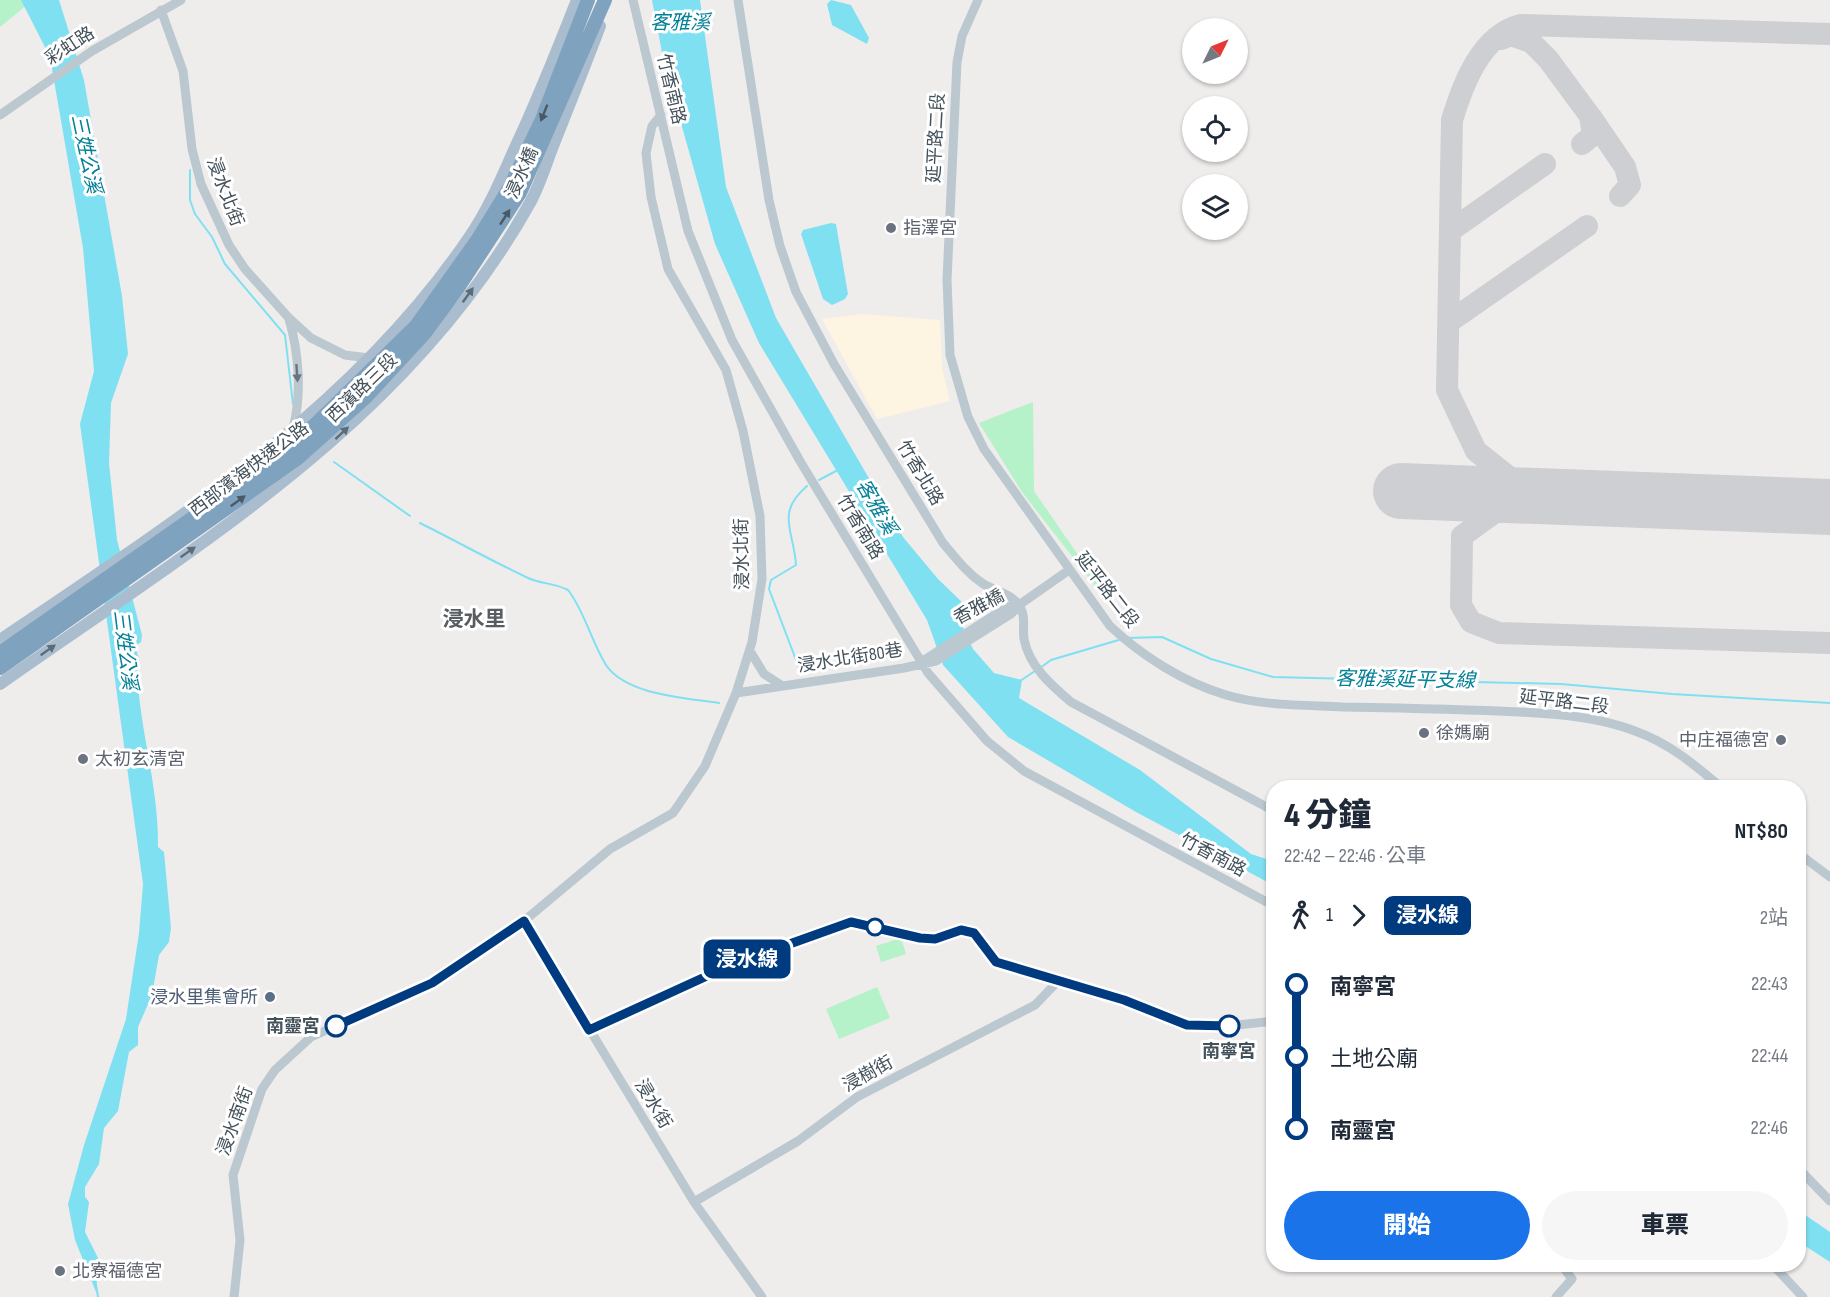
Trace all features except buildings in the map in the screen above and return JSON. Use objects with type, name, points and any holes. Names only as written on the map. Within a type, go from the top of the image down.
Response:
[{"type":"highway","name":"浸水橋","points":[[420,331],[510,187],[542,119],[588,0]]},
{"type":"highway","name":"浸水橋","points":[[420,331],[458,288],[520,193],[604,0]]},
{"type":"highway","name":"西部濱海快速公路","points":[[101,592],[139,572],[288,451],[420,331]]},
{"type":"highway","points":[[0,652],[101,592]]},
{"type":"highway","points":[[0,668],[101,592]]},
{"type":"main road","name":"浸水橋","points":[[420,331],[499,184],[544,84],[577,0]]},
{"type":"main road","name":"浸水橋","points":[[420,331],[501,249],[532,200],[610,0]]},
{"type":"main road","name":"西濱路三段","points":[[101,592],[143,543],[198,504],[293,428],[338,390],[369,358],[420,331]]},
{"type":"main road","name":"西濱路三段","points":[[101,592],[139,572],[272,492],[324,450],[420,331]]},
{"type":"main road","points":[[0,640],[101,592]]},
{"type":"main road","points":[[0,684],[101,592]]},
{"type":"street","points":[[161,10],[181,0]]},
{"type":"street","name":"竹香南路","points":[[633,0],[688,231],[732,340],[800,461],[921,662],[987,741],[1024,771],[1266,902]]},
{"type":"street","name":"竹香北路","points":[[738,0],[769,200],[780,246],[796,292],[834,364],[943,543],[964,568],[980,582],[1012,597],[1018,605]]},
{"type":"street","name":"延平路二段","points":[[978,0],[962,36],[954,95],[947,280],[950,355],[968,417],[984,449],[1110,626],[1135,649],[1185,678],[1225,695],[1258,702],[1555,714],[1602,722],[1636,731],[1662,743],[1683,755],[1713,780]]},
{"type":"street","name":"彩虹路","points":[[0,115],[45,81],[123,31],[161,10]]},
{"type":"street","name":"浸水北街","points":[[161,10],[183,71],[192,149],[201,184],[229,245],[245,269],[288,317],[311,338],[345,355],[369,358]]},
{"type":"street","name":"浸水北街","points":[[524,921],[610,849],[673,813],[705,766],[736,693],[750,651],[762,579],[760,516],[743,431],[726,370],[668,268],[651,197],[646,153],[652,126],[661,115]]},
{"type":"street","name":"浸水北街","points":[[288,317],[294,336],[299,406],[293,428]]},
{"type":"street","points":[[1069,570],[1018,605],[1025,617],[1025,643],[1032,660],[1044,677],[1071,702],[1266,807]]},
{"type":"street","name":"香雅橋","points":[[921,662],[1018,605]]},
{"type":"street","name":"浸水北街80巷","points":[[750,651],[764,674],[773,682],[784,686]]},
{"type":"street","name":"浸水北街80巷","points":[[736,693],[904,668],[921,662]]},
{"type":"street","points":[[1806,859],[1830,877]]},
{"type":"street","name":"浸水街","points":[[524,921],[694,1202],[762,1297]]},
{"type":"street","name":"浸水南街","points":[[234,1297],[240,1240],[233,1176],[262,1089],[275,1070],[312,1036],[432,983],[524,921]]},
{"type":"street","name":"浸樹街","points":[[694,1202],[798,1141],[857,1097],[1035,1005],[1060,979],[1124,1000],[1187,1025],[1229,1026],[1266,1022]]},
{"type":"street","points":[[1806,1176],[1830,1201]]},
{"type":"street","points":[[1556,1297],[1572,1279],[1567,1272]]},
{"type":"street","points":[[1780,1272],[1803,1297]]},
{"type":"shaded area","points":[[862,314],[940,320],[942,368],[950,401],[877,419],[822,319]]},
{"type":"green space","points":[[0,0],[33,0],[0,27]]},
{"type":"green space","points":[[1033,402],[1034,491],[1131,632],[1022,492],[979,423]]},
{"type":"green space","points":[[901,938],[906,954],[881,962],[876,946]]},
{"type":"green space","points":[[877,987],[890,1018],[839,1039],[826,1009]]},
{"type":"water","name":"三姓公溪","points":[[21,0],[59,0],[84,80],[122,296],[128,354],[111,403],[109,463],[117,540],[142,635],[141,642],[135,646],[140,662],[137,664],[138,687],[155,801],[158,847],[164,852],[171,928],[169,942],[159,955],[152,995],[138,1027],[138,1045],[129,1052],[118,1111],[104,1128],[99,1164],[85,1187],[85,1197],[89,1202],[85,1232],[99,1260],[96,1292],[75,1240],[68,1204],[84,1145],[126,1019],[139,933],[143,884],[80,424],[94,371],[83,248],[50,57]]},
{"type":"water","name":"客雅溪","points":[[652,0],[700,0],[726,187],[776,318],[903,537],[938,579],[967,607],[958,617],[973,649],[994,673],[1022,680],[1019,698],[1140,770],[1251,854],[1266,859],[1266,881],[1136,812],[1008,737],[943,665],[927,620],[759,343],[715,244],[664,63]]},
{"type":"water","points":[[831,0],[851,5],[869,38],[867,44],[832,25],[827,4]]},
{"type":"water","points":[[831,223],[836,224],[848,294],[845,299],[832,305],[823,299],[801,234],[803,230]]},
{"type":"water","points":[[1806,1216],[1830,1232],[1830,1262],[1806,1247]]},
{"type":"waterway","points":[[190,170],[190,200],[195,214],[212,237],[225,264],[285,335],[293,404]]},
{"type":"waterway","points":[[334,462],[410,516]]},
{"type":"waterway","points":[[819,480],[836,471]]},
{"type":"waterway","points":[[801,673],[769,589],[771,580],[796,565],[789,514],[797,496],[807,486]]},
{"type":"waterway","points":[[420,523],[528,578],[568,590],[606,665],[627,683],[674,697],[719,703]]},
{"type":"waterway","name":"客雅溪延平支線","points":[[1127,638],[1162,637],[1211,659],[1273,677],[1561,684],[1672,694],[1830,703]]},
{"type":"waterway","name":"客雅溪延平支線","points":[[1040,668],[1051,660],[1122,639]]},
{"type":"waterway","name":"客雅溪延平支線","points":[[1020,681],[1035,671]]},
{"type":"waterway","name":"三姓公溪","points":[[96,1285],[98,1297]]},
{"type":"taxiway","points":[[1533,496],[1476,451],[1447,390],[1452,120],[1468,77],[1484,50],[1507,30],[1521,25],[1830,34]]},
{"type":"taxiway","points":[[1501,39],[1511,35],[1531,42],[1548,59],[1590,116],[1593,135],[1582,144]]},
{"type":"taxiway","points":[[1591,117],[1625,167],[1630,185],[1620,196]]},
{"type":"taxiway","points":[[1450,231],[1545,164]]},
{"type":"taxiway","points":[[1449,322],[1587,226]]},
{"type":"taxiway","points":[[1533,496],[1509,502],[1462,536],[1461,605],[1471,622],[1499,633],[1830,643]]},
{"type":"runway","points":[[1401,491],[1830,507]]},
{"type":"bus line","name":"浸水線","points":[[336,1026],[432,983],[524,921],[589,1030],[722,972],[731,965],[851,922],[920,938],[935,939],[961,930],[974,933],[996,962],[1060,979],[1124,1000],[1187,1025],[1229,1026]]},
{"type":"place","name":"指澤宮","points":[[891,228]]},
{"type":"place","name":"徐媽廟","points":[[1424,733]]},
{"type":"place","name":"中庄福德宮","points":[[1781,740]]},
{"type":"place","name":"太初玄清宮","points":[[83,759]]},
{"type":"place","name":"浸水里集會所","points":[[270,997]]},
{"type":"place","name":"南靈宮","points":[[336,1026]]},
{"type":"place","name":"南寧宮","points":[[1229,1026]]},
{"type":"place","name":"北寮福德宮","points":[[60,1271]]},
{"type":"district","name":"浸水里","points":[[474,619]]}]
